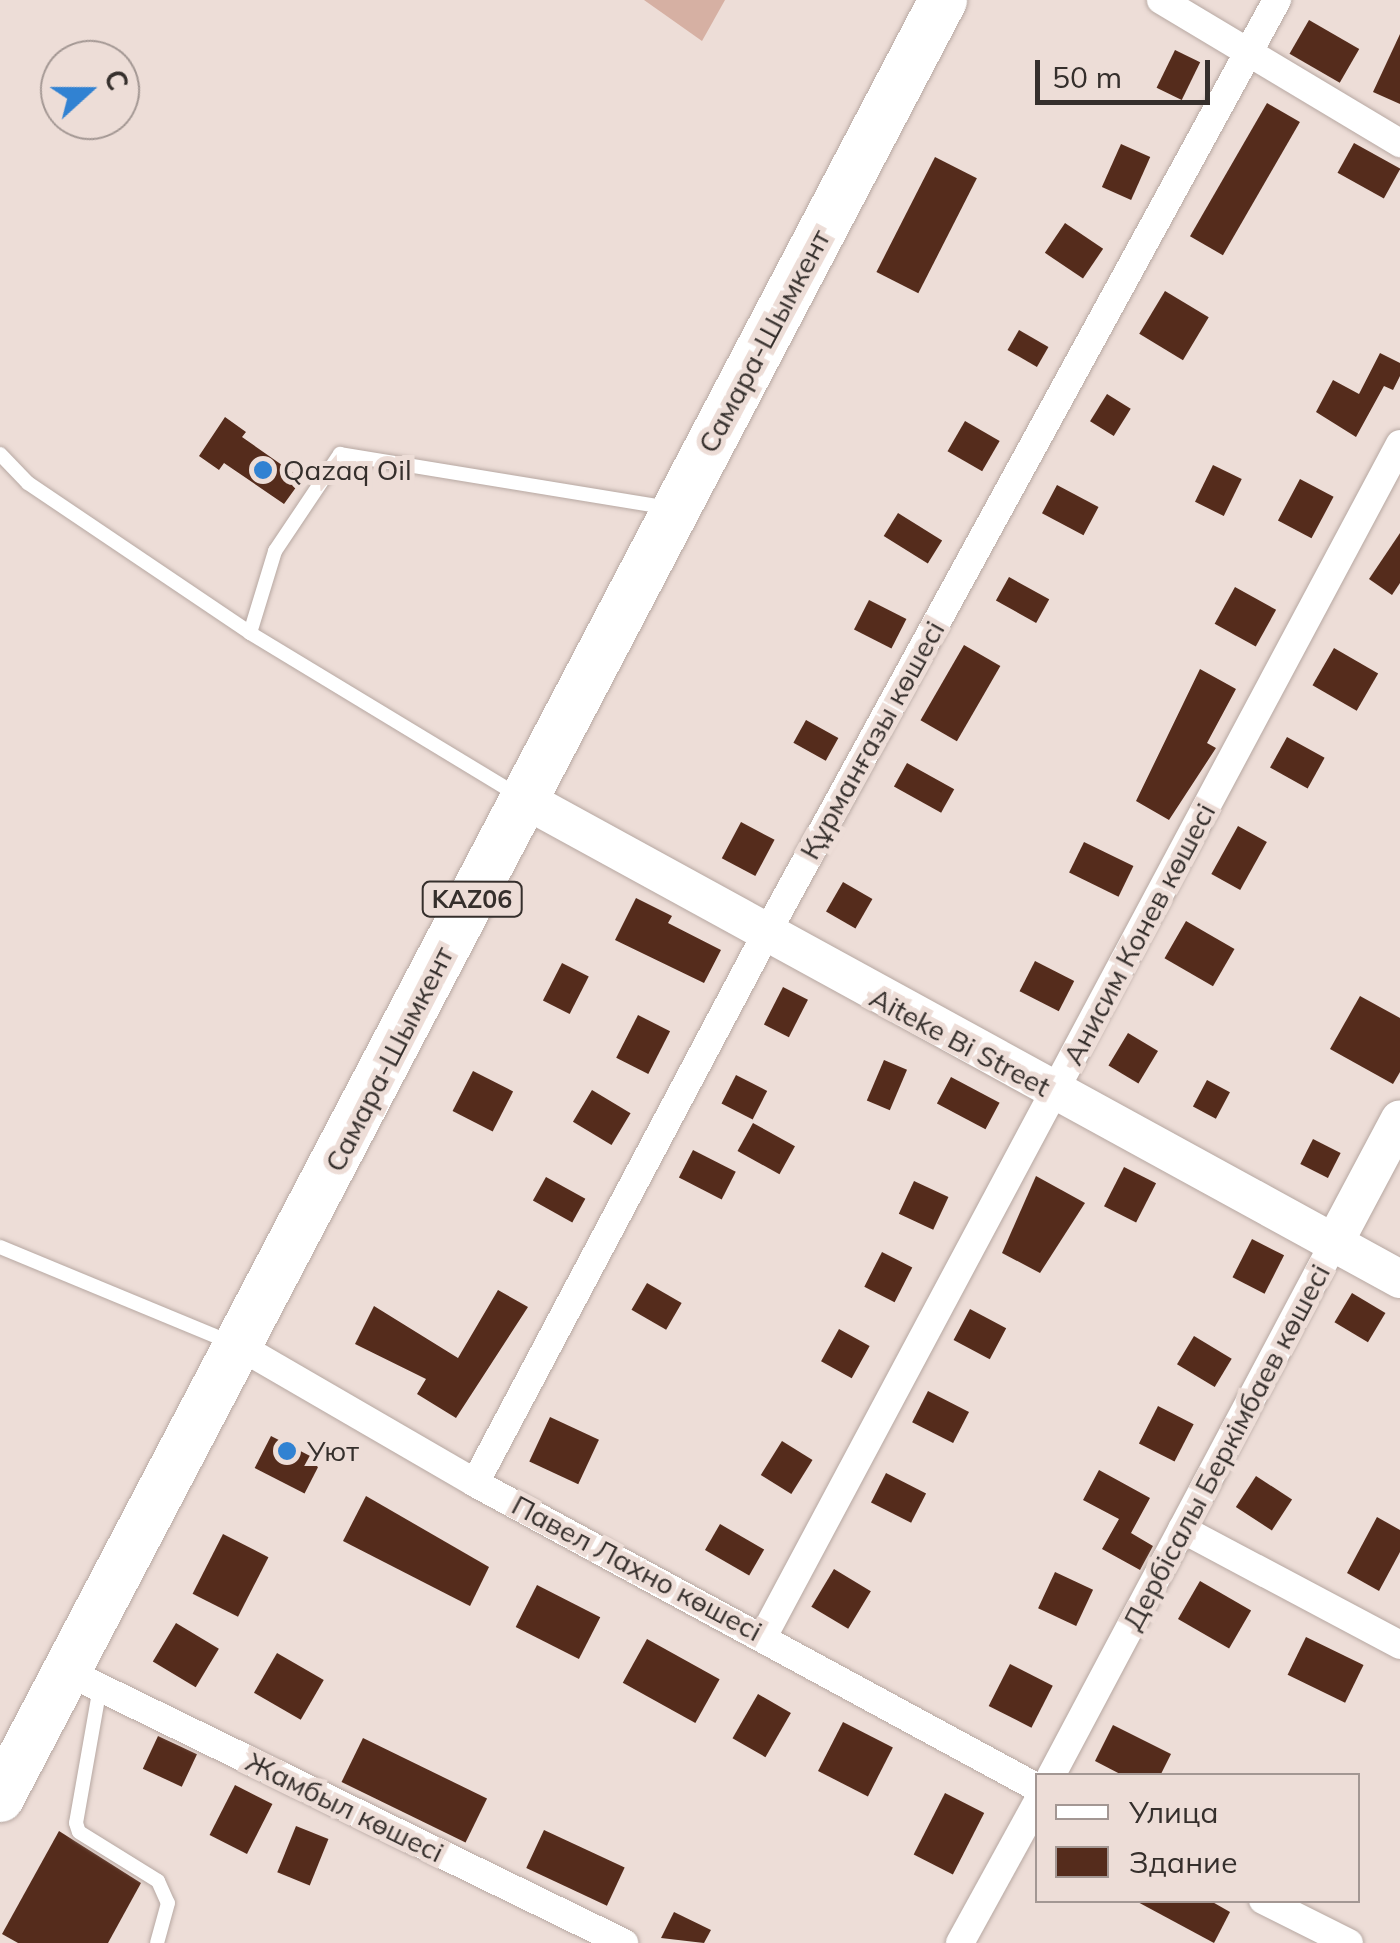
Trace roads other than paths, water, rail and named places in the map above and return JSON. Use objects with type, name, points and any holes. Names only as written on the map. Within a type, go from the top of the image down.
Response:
[{"type":"highway","name":"Самара-Шымкент","points":[[0,1798],[83,1679],[239,1346],[943,0]]},
{"type":"main road","name":"Aiteke Bi Street","points":[[524,799],[765,936],[1400,1279]]},
{"type":"main road","name":"Дербісалы Беркімбаев көшесі","points":[[1334,1243],[1400,1119]]},
{"type":"street","points":[[1161,0],[1400,143]]},
{"type":"street","name":"Құрманғазы көшесі","points":[[475,1483],[765,936],[1277,0]]},
{"type":"street","name":"Анисим Конев көшесі","points":[[764,1635],[1400,444]]},
{"type":"street","name":"Дербісалы Беркімбаев көшесі","points":[[1053,1773],[1334,1243]]},
{"type":"street","name":"Павел Лахно көшесі","points":[[239,1346],[475,1483],[764,1635],[1035,1786]]},
{"type":"street","points":[[1182,1529],[1400,1645]]},
{"type":"street","name":"Жамбыл көшесі","points":[[83,1679],[624,1943]]},
{"type":"street","points":[[960,1943],[1035,1806]]},
{"type":"street","points":[[1270,1903],[1349,1943]]},
{"type":"lane","points":[[0,454],[28,483],[250,634],[524,799]]},
{"type":"lane","points":[[250,634],[275,551],[340,454],[675,509]]},
{"type":"lane","points":[[0,1248],[239,1346]]},
{"type":"lane","points":[[83,1679],[76,1823],[158,1881],[168,1903],[157,1943]]},
{"type":"place","name":"Qazaq Oil","points":[[263,470]]},
{"type":"place","name":"Уют","points":[[287,1451]]}]
